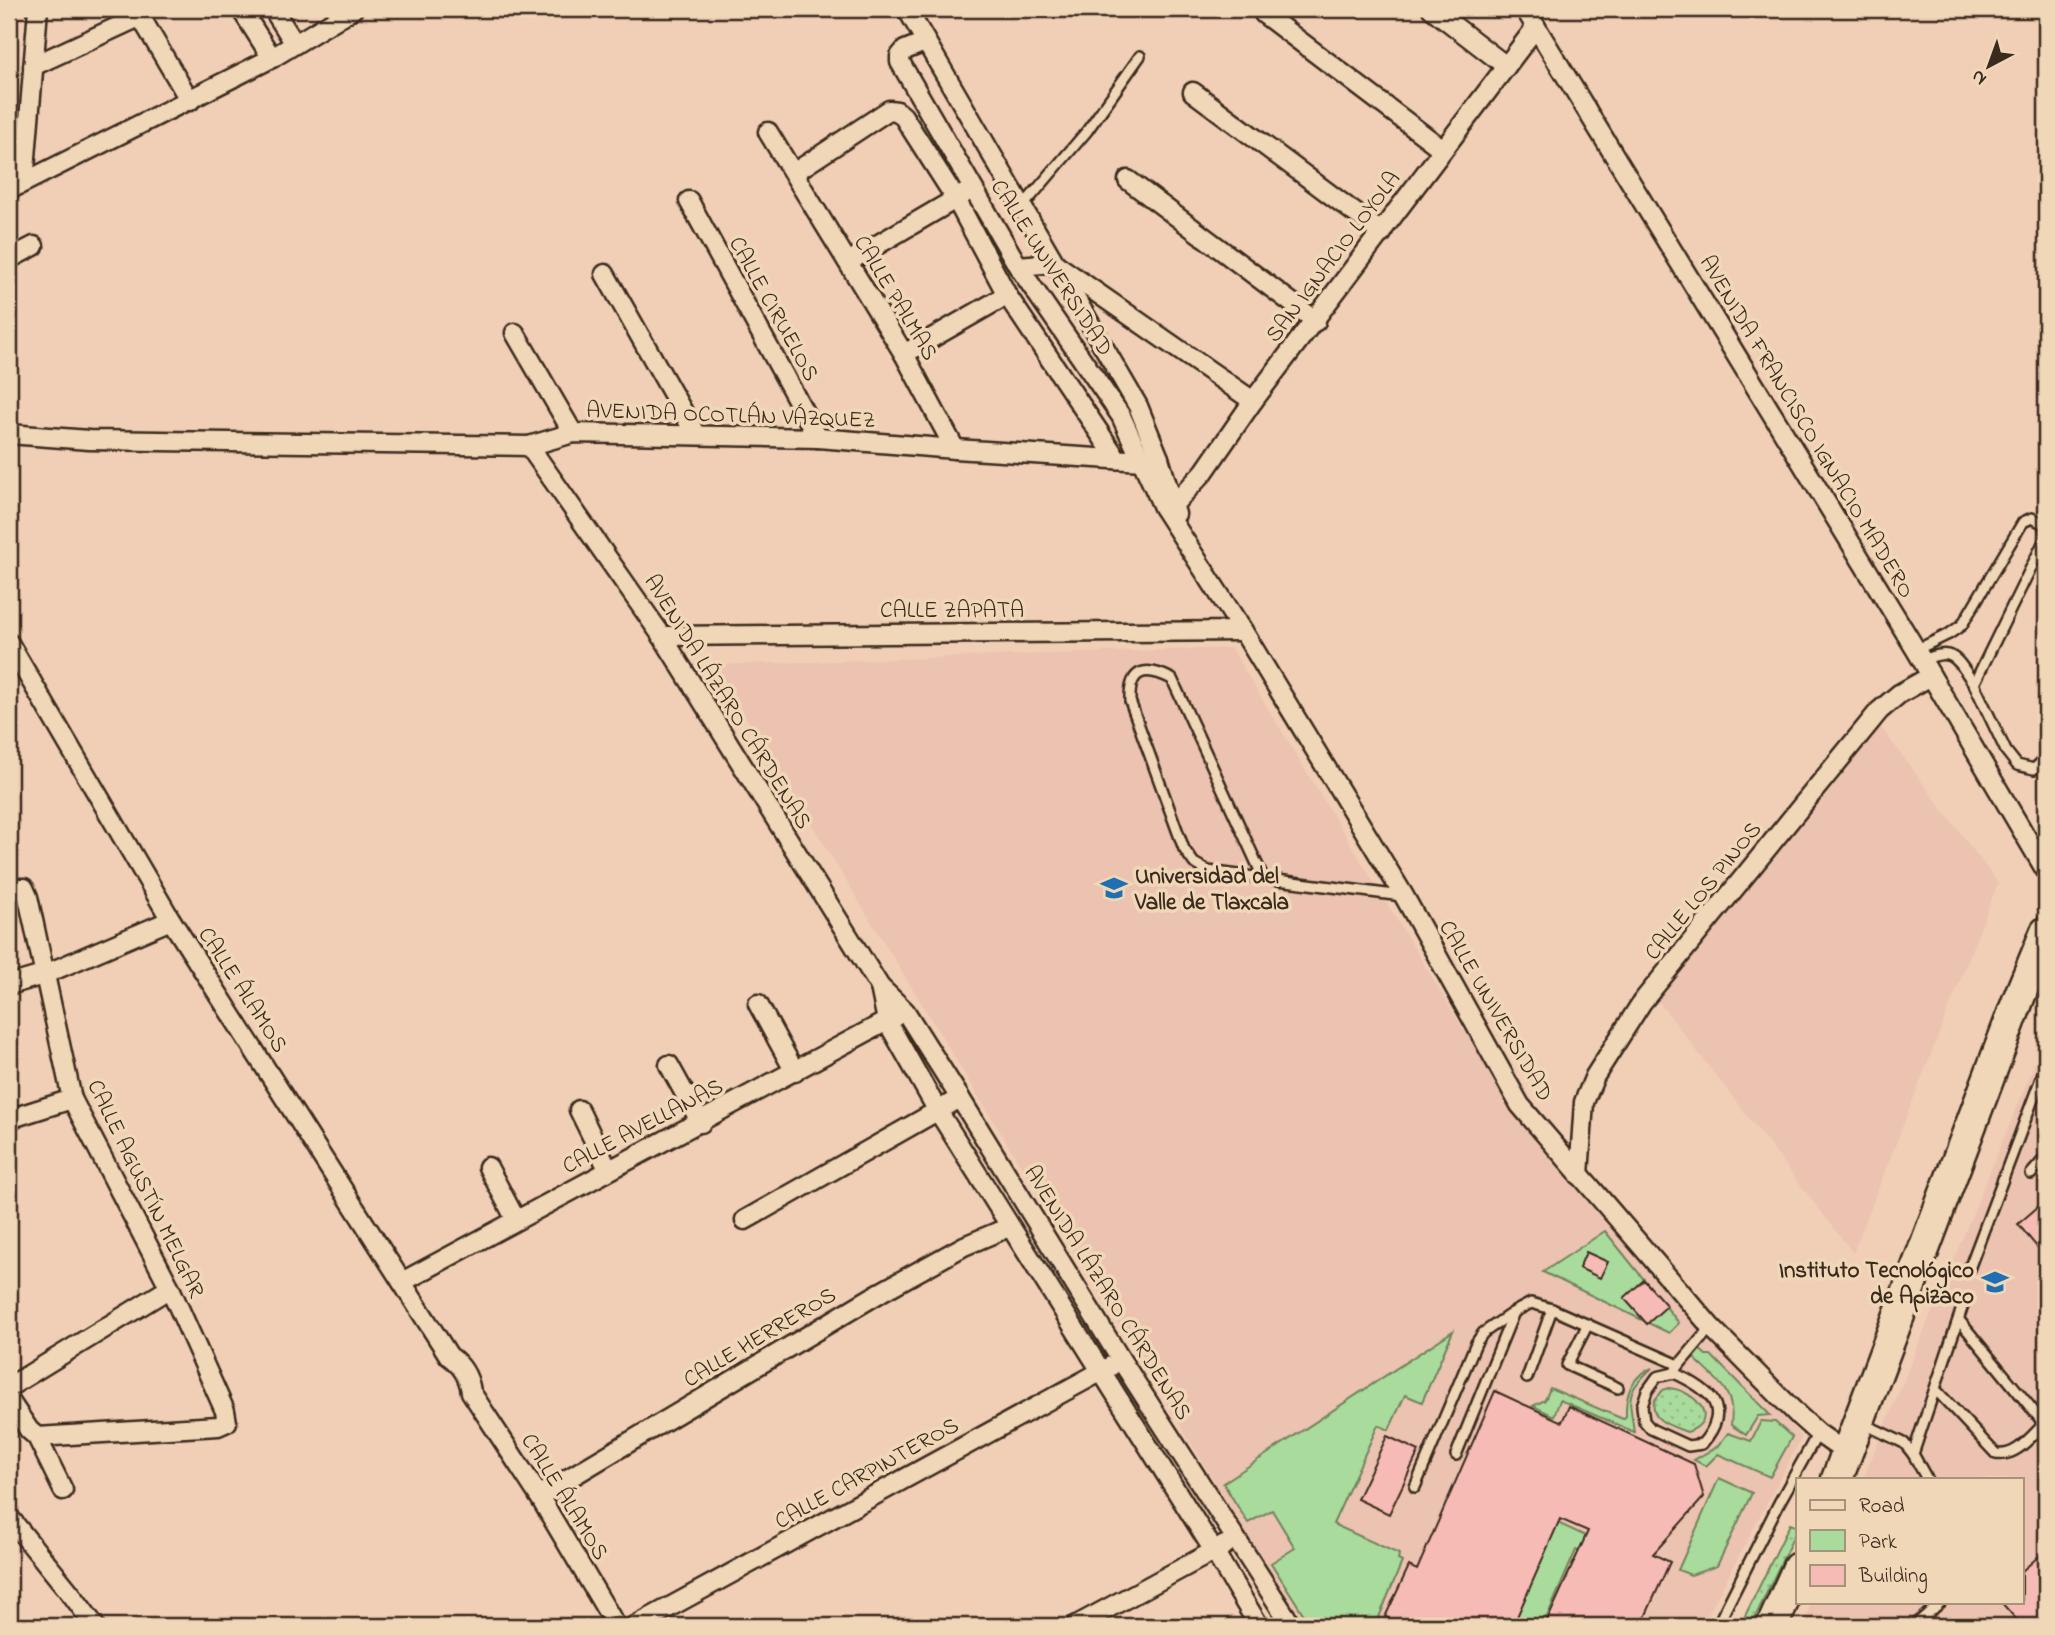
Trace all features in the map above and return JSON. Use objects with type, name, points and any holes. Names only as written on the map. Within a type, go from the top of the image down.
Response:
[{"type":"main road","points":[[1843,1466],[2046,932]]},
{"type":"main road","points":[[2020,995],[2046,977]]},
{"type":"main road","points":[[1772,1626],[1796,1572]]},
{"type":"street","points":[[16,186],[38,9]]},
{"type":"street","points":[[241,9],[272,58]]},
{"type":"street","points":[[272,9],[295,44]]},
{"type":"street","points":[[16,186],[272,58],[352,9]]},
{"type":"street","name":"CALLE UNIVERSIDAD","points":[[907,9],[1138,406],[1151,459],[1179,531],[1404,896],[1520,1105],[1711,1327],[1818,1433],[1843,1466]]},
{"type":"street","points":[[1432,9],[1506,66]]},
{"type":"street","name":"AVENIDA FRANCISCO IGNACIO MADERO","points":[[1525,9],[1923,662],[2046,871]]},
{"type":"street","points":[[33,66],[139,13],[190,101]]},
{"type":"street","points":[[1264,14],[1442,149]]},
{"type":"street","name":"SAN IGNACIO LOYOLA","points":[[1168,505],[1204,472],[1253,401],[1536,27]]},
{"type":"street","name":"CALLE UNIVERSIDAD","points":[[925,42],[905,50],[900,56],[900,62],[1018,266],[1151,459]]},
{"type":"street","points":[[1193,92],[1382,233]]},
{"type":"street","points":[[794,172],[889,110],[897,111],[903,116],[956,199],[1007,295],[1117,459]]},
{"type":"street","name":"CALLE PALMAS","points":[[768,132],[904,354],[955,449]]},
{"type":"street","points":[[1128,180],[1316,321]]},
{"type":"street","points":[[848,262],[974,188]]},
{"type":"street","name":"CALLE CIRUELOS","points":[[689,201],[818,438]]},
{"type":"street","points":[[9,259],[34,246]]},
{"type":"street","points":[[1018,266],[1054,263],[1253,401]]},
{"type":"street","points":[[605,274],[696,435]]},
{"type":"street","points":[[904,354],[1007,295]]},
{"type":"street","points":[[515,333],[573,433]]},
{"type":"street","name":"AVENIDA OCOTLÁN VÁZQUEZ","points":[[9,434],[89,440],[530,446],[573,433],[696,435],[818,438],[955,449],[1151,459]]},
{"type":"street","name":"AVENIDA LÁZARO CÁRDENAS","points":[[530,446],[662,635],[880,987],[905,1011],[1121,1360],[1292,1626]]},
{"type":"street","name":"CALLE ZAPATA","points":[[662,635],[1243,631]]},
{"type":"street","name":"CALLE ÁLAMOS","points":[[9,643],[171,920],[449,1356],[457,1361],[469,1380],[471,1392],[539,1496],[616,1626]]},
{"type":"street","name":"CALLE LOS PINOS","points":[[1579,1175],[1584,1102],[1595,1076],[1642,1002],[1923,662]]},
{"type":"street","name":"CALLE AGUSTÍN MELGAR","points":[[16,888],[28,897],[72,1099],[170,1288],[225,1411],[227,1422],[218,1426],[37,1437]]},
{"type":"street","points":[[9,985],[43,975],[171,920]]},
{"type":"street","name":"AVENIDA LÁZARO CÁRDENAS","points":[[880,987],[887,1021],[937,1111],[1259,1626]]},
{"type":"street","points":[[758,1004],[794,1072]]},
{"type":"street","name":"CALLE AVELLANAS","points":[[402,1282],[608,1169],[701,1124],[905,1011]]},
{"type":"street","points":[[669,1065],[701,1124]]},
{"type":"street","points":[[745,1220],[960,1098]]},
{"type":"street","points":[[9,1119],[72,1099]]},
{"type":"street","points":[[579,1110],[608,1169]]},
{"type":"street","points":[[488,1167],[516,1220]]},
{"type":"street","name":"CALLE HERREROS","points":[[539,1496],[881,1293],[964,1246],[1009,1227]]},
{"type":"street","points":[[9,1387],[170,1288]]},
{"type":"street","name":"CALLE CARPINTEROS","points":[[635,1626],[1121,1360]]},
{"type":"street","points":[[9,1400],[29,1430],[37,1437],[63,1490]]},
{"type":"street","points":[[9,1517],[72,1595],[91,1625]]},
{"type":"street","points":[[1075,1626],[1237,1538]]},
{"type":"lane","points":[[1023,206],[1087,131],[1140,56]]},
{"type":"lane","points":[[1923,662],[1949,634],[1962,625],[2023,523],[2032,519],[2044,524],[2046,537],[1974,684]]},
{"type":"lane","points":[[1923,662],[1942,653],[1956,657],[1974,684],[2006,751],[2017,765],[2034,769],[2046,758]]},
{"type":"lane","points":[[1263,877],[1172,679],[1156,671],[1143,672],[1130,685],[1130,701],[1184,849],[1194,863],[1208,871],[1404,896]]},
{"type":"lane","points":[[1969,1269],[2046,1065]]},
{"type":"lane","points":[[2031,1174],[2046,1157]]},
{"type":"lane","points":[[1913,1454],[1964,1302]]},
{"type":"lane","points":[[1415,1487],[1476,1343],[1483,1333],[1514,1312],[1531,1303],[1552,1308],[1676,1369],[1699,1385],[1711,1396],[1717,1409],[1716,1423],[1702,1444],[1688,1446],[1651,1429],[1644,1421],[1642,1406],[1647,1391],[1657,1377],[1676,1369],[1711,1327]]},
{"type":"lane","points":[[1527,1378],[1552,1308]]},
{"type":"lane","points":[[1456,1455],[1514,1312]]},
{"type":"lane","points":[[1936,1390],[1996,1454],[2004,1455],[2025,1444],[2041,1427],[2041,1420],[1958,1320]]},
{"type":"lane","points":[[1588,1324],[1567,1365],[1618,1388]]},
{"type":"lane","points":[[1860,1423],[1904,1443],[1926,1478]]},
{"type":"lane","points":[[1717,1626],[1818,1433]]},
{"type":"lane","points":[[1914,1626],[1939,1604]]},
{"type":"shaded area","name":"Universidad del Valle de Tlaxcala","points":[[1231,648],[1513,1110],[1608,1226],[1802,1437],[1702,1626],[1303,1626],[714,665]]},
{"type":"shaded area","points":[[1880,726],[1998,883],[1853,1253],[1656,998]]},
{"type":"shaded area","name":"Instituto Tecnológico de Apizaco","points":[[2046,1036],[2046,1626],[1802,1626],[1811,1604],[2024,1604],[2024,1478],[1863,1478]]},
{"type":"green space","points":[[1605,1231],[1679,1323],[1669,1333],[1543,1272]]},
{"type":"green space","points":[[1453,1331],[1422,1402],[1405,1395],[1389,1430],[1378,1425],[1333,1524],[1399,1554],[1398,1560],[1402,1562],[1377,1622],[1385,1626],[1311,1626],[1271,1563],[1295,1548],[1272,1510],[1248,1523],[1223,1483]]},
{"type":"green space","points":[[1697,1347],[1706,1355],[1711,1355],[1770,1415],[1758,1416],[1746,1435],[1731,1425],[1732,1413],[1727,1394],[1694,1358]]},
{"type":"green space","points":[[1652,1368],[1636,1384],[1631,1397],[1634,1432],[1560,1400],[1554,1416],[1533,1406],[1545,1400],[1550,1388],[1623,1419],[1634,1381]]},
{"type":"green space","points":[[1669,1388],[1688,1394],[1701,1406],[1703,1420],[1697,1427],[1687,1432],[1663,1422],[1655,1414],[1654,1401],[1663,1390]]},
{"type":"green space","points":[[1761,1421],[1775,1422],[1792,1437],[1770,1477],[1718,1454],[1706,1466],[1694,1460],[1718,1446],[1728,1433],[1751,1441]]},
{"type":"green space","points":[[1459,1477],[1620,1552],[1614,1567],[1576,1550],[1543,1626],[1427,1626],[1483,1502]]},
{"type":"green space","points":[[1719,1478],[1752,1493],[1717,1566],[1691,1575],[1678,1570]]},
{"type":"green space","points":[[1790,1524],[1796,1526],[1751,1626],[1740,1626]]},
{"type":"building","points":[[2046,1200],[2046,1258],[2018,1224]]},
{"type":"building","points":[[1586,1252],[1608,1262],[1600,1278],[1579,1268]]},
{"type":"building","points":[[1644,1280],[1667,1306],[1647,1324],[1624,1298]]},
{"type":"building","points":[[1495,1391],[1562,1422],[1569,1406],[1694,1464],[1704,1497],[1653,1554],[1670,1562],[1641,1626],[1557,1626],[1547,1621],[1588,1531],[1560,1519],[1513,1626],[1405,1626],[1385,1617],[1409,1566],[1417,1570]]},
{"type":"building","points":[[1387,1436],[1419,1451],[1389,1514],[1357,1499]]},
{"type":"building","points":[[2046,1550],[2046,1626],[2022,1626],[2003,1604],[2024,1604],[2024,1569]]},
{"type":"place","name":"Universidad del Valle de Tlaxcala","points":[[1114,888]]},
{"type":"place","name":"Instituto Tecnológico de Apizaco","points":[[1995,1282]]}]
